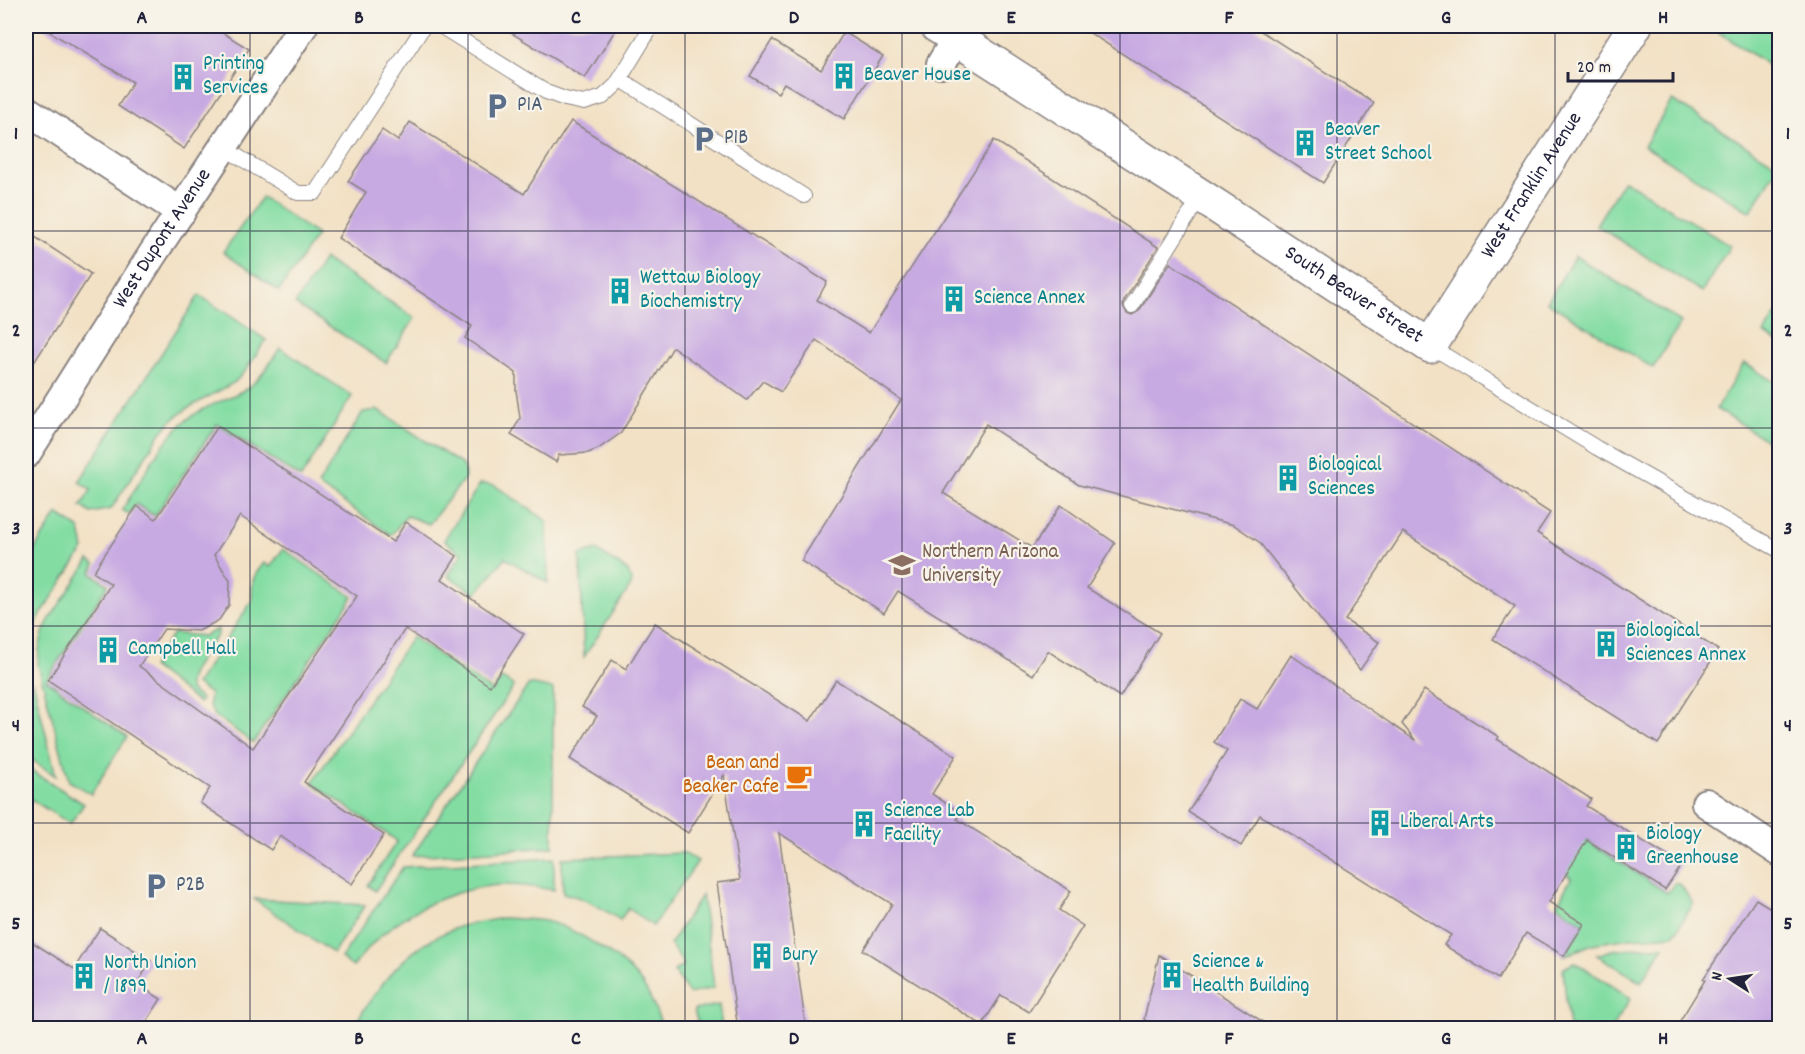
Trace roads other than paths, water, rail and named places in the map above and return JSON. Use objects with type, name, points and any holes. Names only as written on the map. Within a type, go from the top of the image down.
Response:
[{"type":"street","name":"West Dupont Avenue","points":[[26,454],[303,26]]},
{"type":"street","name":"West Franklin Avenue","points":[[1430,346],[1635,26]]},
{"type":"street","name":"South Beaver Street","points":[[949,38],[1201,196],[1430,346]]},
{"type":"street","points":[[26,110],[181,212]]},
{"type":"street","points":[[1706,803],[1779,852]]},
{"type":"lane","points":[[224,148],[298,193],[315,193],[424,26]]},
{"type":"lane","points":[[440,26],[546,92],[565,99],[584,102],[603,97],[620,79],[652,26]]},
{"type":"lane","points":[[620,79],[804,196]]},
{"type":"lane","points":[[1132,306],[1201,196]]},
{"type":"lane","name":"South Beaver Street","points":[[1430,346],[1598,448],[1779,551]]},
{"type":"place","name":"Beaver House","points":[[844,76]]},
{"type":"place","name":"Printing Services","points":[[183,77]]},
{"type":"place","name":"P1A","points":[[497,106]]},
{"type":"place","name":"P1B","points":[[704,139]]},
{"type":"place","name":"Beaver Street School","points":[[1305,143]]},
{"type":"place","name":"Wettaw Biology Biochemistry","points":[[620,291]]},
{"type":"place","name":"Science Annex","points":[[954,299]]},
{"type":"place","name":"Biological Sciences","points":[[1288,478]]},
{"type":"place","name":"Northern Arizona University","points":[[902,565]]},
{"type":"place","name":"Biological Sciences Annex","points":[[1606,644]]},
{"type":"place","name":"Campbell Hall","points":[[108,650]]},
{"type":"place","name":"Bean and Beaker Cafe","points":[[799,776]]},
{"type":"place","name":"Liberal Arts","points":[[1380,823]]},
{"type":"place","name":"Science Lab Facility","points":[[864,824]]},
{"type":"place","name":"Biology Greenhouse","points":[[1626,847]]},
{"type":"place","name":"P2B","points":[[156,886]]},
{"type":"place","name":"Bury","points":[[762,956]]},
{"type":"place","name":"Science & Health Building","points":[[1172,975]]},
{"type":"place","name":"North Union / 1899","points":[[84,976]]}]
